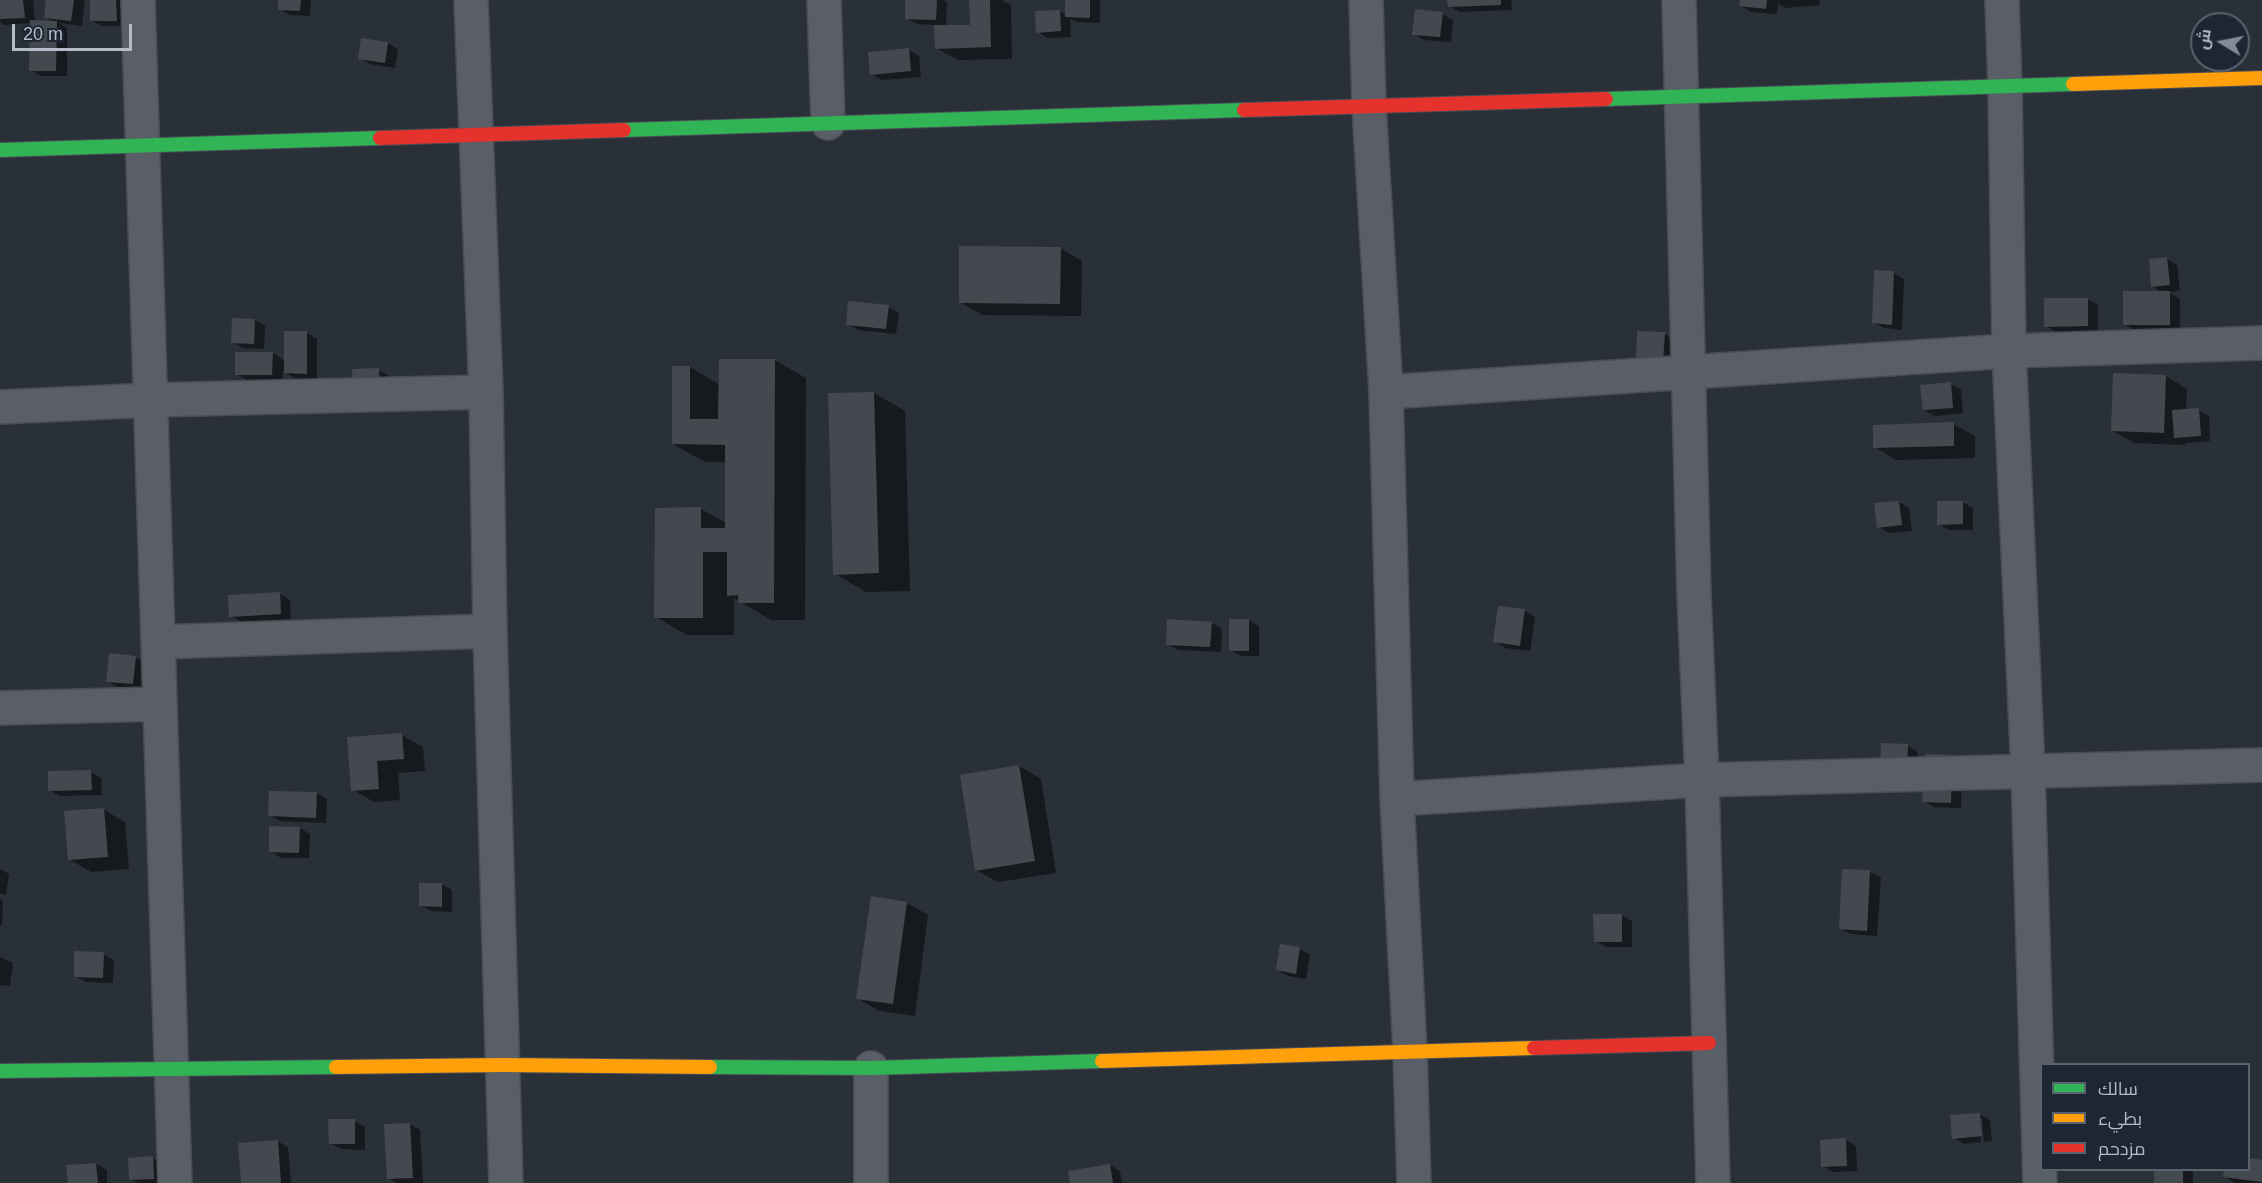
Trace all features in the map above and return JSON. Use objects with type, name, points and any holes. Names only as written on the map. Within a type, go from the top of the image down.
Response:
[{"type":"street","points":[[138,0],[175,1183]]},
{"type":"street","points":[[471,0],[486,392],[490,631],[506,1183]]},
{"type":"street","points":[[824,0],[828,123]]},
{"type":"street","points":[[1366,0],[1369,106],[1386,392],[1397,799],[1410,1051],[1414,1183]]},
{"type":"street","points":[[1678,0],[1713,1183]]},
{"type":"street","points":[[2002,0],[2009,351],[2028,771],[2040,1183]]},
{"type":"street","points":[[0,150],[2262,78]]},
{"type":"street","points":[[1386,392],[1688,374],[2009,351],[2262,343]]},
{"type":"street","points":[[0,407],[152,400],[486,392]]},
{"type":"street","points":[[158,642],[490,631]]},
{"type":"street","points":[[0,708],[160,704]]},
{"type":"street","points":[[1397,799],[1702,780],[2262,765]]},
{"type":"street","points":[[0,1071],[502,1065],[871,1068],[1709,1043]]},
{"type":"street","points":[[871,1068],[871,1183]]},
{"type":"building","points":[[0,0],[23,0],[25,18],[0,19]]},
{"type":"building","points":[[46,0],[74,0],[71,21],[44,18]]},
{"type":"building","points":[[90,0],[116,0],[117,21],[90,21]]},
{"type":"building","points":[[278,0],[301,0],[300,11],[278,10]]},
{"type":"building","points":[[905,0],[937,0],[936,20],[905,19]]},
{"type":"building","points":[[969,0],[990,0],[991,47],[935,49],[934,25],[970,25]]},
{"type":"building","points":[[1065,0],[1090,0],[1090,18],[1065,17]]},
{"type":"building","points":[[1447,0],[1501,0],[1501,5],[1448,7]]},
{"type":"building","points":[[1740,0],[1767,0],[1766,9],[1739,6]]},
{"type":"building","points":[[1415,9],[1443,12],[1440,37],[1412,35]]},
{"type":"building","points":[[1060,10],[1061,31],[1036,33],[1035,11]]},
{"type":"building","points":[[30,20],[57,21],[56,71],[29,71]]},
{"type":"building","points":[[361,38],[388,42],[385,63],[358,59]]},
{"type":"building","points":[[909,48],[911,71],[870,75],[868,52]]},
{"type":"building","points":[[959,246],[1061,247],[1060,304],[959,303]]},
{"type":"building","points":[[2167,257],[2170,285],[2151,287],[2149,259]]},
{"type":"building","points":[[1874,270],[1894,271],[1892,325],[1872,323]]},
{"type":"building","points":[[2123,291],[2170,291],[2170,325],[2123,325]]},
{"type":"building","points":[[2044,298],[2088,298],[2088,326],[2044,327]]},
{"type":"building","points":[[848,301],[889,305],[886,329],[846,325]]},
{"type":"building","points":[[232,318],[255,319],[254,344],[231,343]]},
{"type":"building","points":[[284,331],[307,331],[307,374],[284,373]]},
{"type":"building","points":[[1637,331],[1665,332],[1663,362],[1636,362]]},
{"type":"building","points":[[235,352],[273,352],[272,375],[235,375]]},
{"type":"building","points":[[719,359],[775,359],[774,603],[738,603],[738,595],[727,596],[727,552],[703,552],[703,618],[654,618],[655,508],[701,507],[701,528],[725,528],[725,445],[672,444],[672,366],[690,366],[690,419],[718,419]]},
{"type":"building","points":[[379,368],[380,394],[353,395],[352,369]]},
{"type":"building","points":[[2113,373],[2166,375],[2164,433],[2111,431]]},
{"type":"building","points":[[1951,382],[1953,408],[1923,410],[1920,385]]},
{"type":"building","points":[[874,392],[879,573],[833,575],[828,393]]},
{"type":"building","points":[[2199,408],[2201,436],[2174,438],[2172,410]]},
{"type":"building","points":[[1954,422],[1954,446],[1873,448],[1873,425]]},
{"type":"building","points":[[1899,501],[1902,525],[1877,528],[1874,503]]},
{"type":"building","points":[[1937,501],[1963,501],[1963,524],[1937,525]]},
{"type":"building","points":[[280,592],[281,614],[229,617],[228,595]]},
{"type":"building","points":[[1498,606],[1525,609],[1520,646],[1493,642]]},
{"type":"building","points":[[1167,619],[1212,622],[1210,647],[1166,645]]},
{"type":"building","points":[[1229,619],[1249,619],[1249,651],[1229,651]]},
{"type":"building","points":[[109,653],[136,656],[133,684],[106,682]]},
{"type":"building","points":[[402,733],[404,759],[377,761],[379,789],[351,791],[347,737]]},
{"type":"building","points":[[1881,743],[1908,744],[1907,770],[1880,769]]},
{"type":"building","points":[[1925,754],[1952,755],[1951,803],[1922,802]]},
{"type":"building","points":[[1019,765],[1035,861],[975,871],[960,775]]},
{"type":"building","points":[[91,770],[92,790],[48,791],[48,771]]},
{"type":"building","points":[[269,791],[317,792],[316,818],[268,816]]},
{"type":"building","points":[[104,808],[108,857],[68,860],[64,811]]},
{"type":"building","points":[[269,826],[300,827],[299,853],[269,852]]},
{"type":"building","points":[[1842,869],[1870,870],[1867,931],[1839,929]]},
{"type":"building","points":[[419,883],[442,883],[442,907],[419,906]]},
{"type":"building","points":[[871,896],[907,902],[893,1004],[856,999]]},
{"type":"building","points":[[1593,914],[1622,914],[1622,942],[1594,942]]},
{"type":"building","points":[[1280,944],[1300,947],[1296,974],[1276,970]]},
{"type":"building","points":[[74,951],[104,952],[103,978],[74,977]]},
{"type":"building","points":[[1980,1113],[1982,1136],[1952,1139],[1950,1115]]},
{"type":"building","points":[[328,1119],[355,1119],[355,1144],[329,1144]]},
{"type":"building","points":[[410,1123],[413,1178],[387,1179],[384,1124]]},
{"type":"building","points":[[1846,1138],[1847,1166],[1821,1167],[1820,1140]]},
{"type":"building","points":[[278,1140],[281,1183],[241,1183],[238,1143]]},
{"type":"building","points":[[153,1156],[154,1179],[129,1180],[128,1158]]},
{"type":"building","points":[[2250,1158],[2262,1160],[2262,1182],[2223,1177],[2224,1171],[2250,1171]]},
{"type":"building","points":[[96,1163],[98,1183],[68,1183],[66,1165]]},
{"type":"building","points":[[1110,1164],[1113,1183],[1070,1183],[1068,1171]]},
{"type":"building","points":[[2154,1171],[2183,1171],[2183,1183],[2154,1183]]},
{"type":"traffic: fast","points":[[1606,99],[2073,84]]},
{"type":"traffic: fast","points":[[624,130],[1244,110]]},
{"type":"traffic: fast","points":[[0,150],[380,138]]},
{"type":"traffic: fast","points":[[710,1067],[871,1068],[1102,1061]]},
{"type":"traffic: fast","points":[[0,1071],[336,1067]]},
{"type":"traffic: slow","points":[[2073,84],[2262,78]]},
{"type":"traffic: slow","points":[[1102,1061],[1534,1048]]},
{"type":"traffic: slow","points":[[336,1067],[502,1065],[710,1067]]},
{"type":"traffic: jam","points":[[1244,110],[1606,99]]},
{"type":"traffic: jam","points":[[380,138],[624,130]]},
{"type":"traffic: jam","points":[[1534,1048],[1709,1043]]}]
